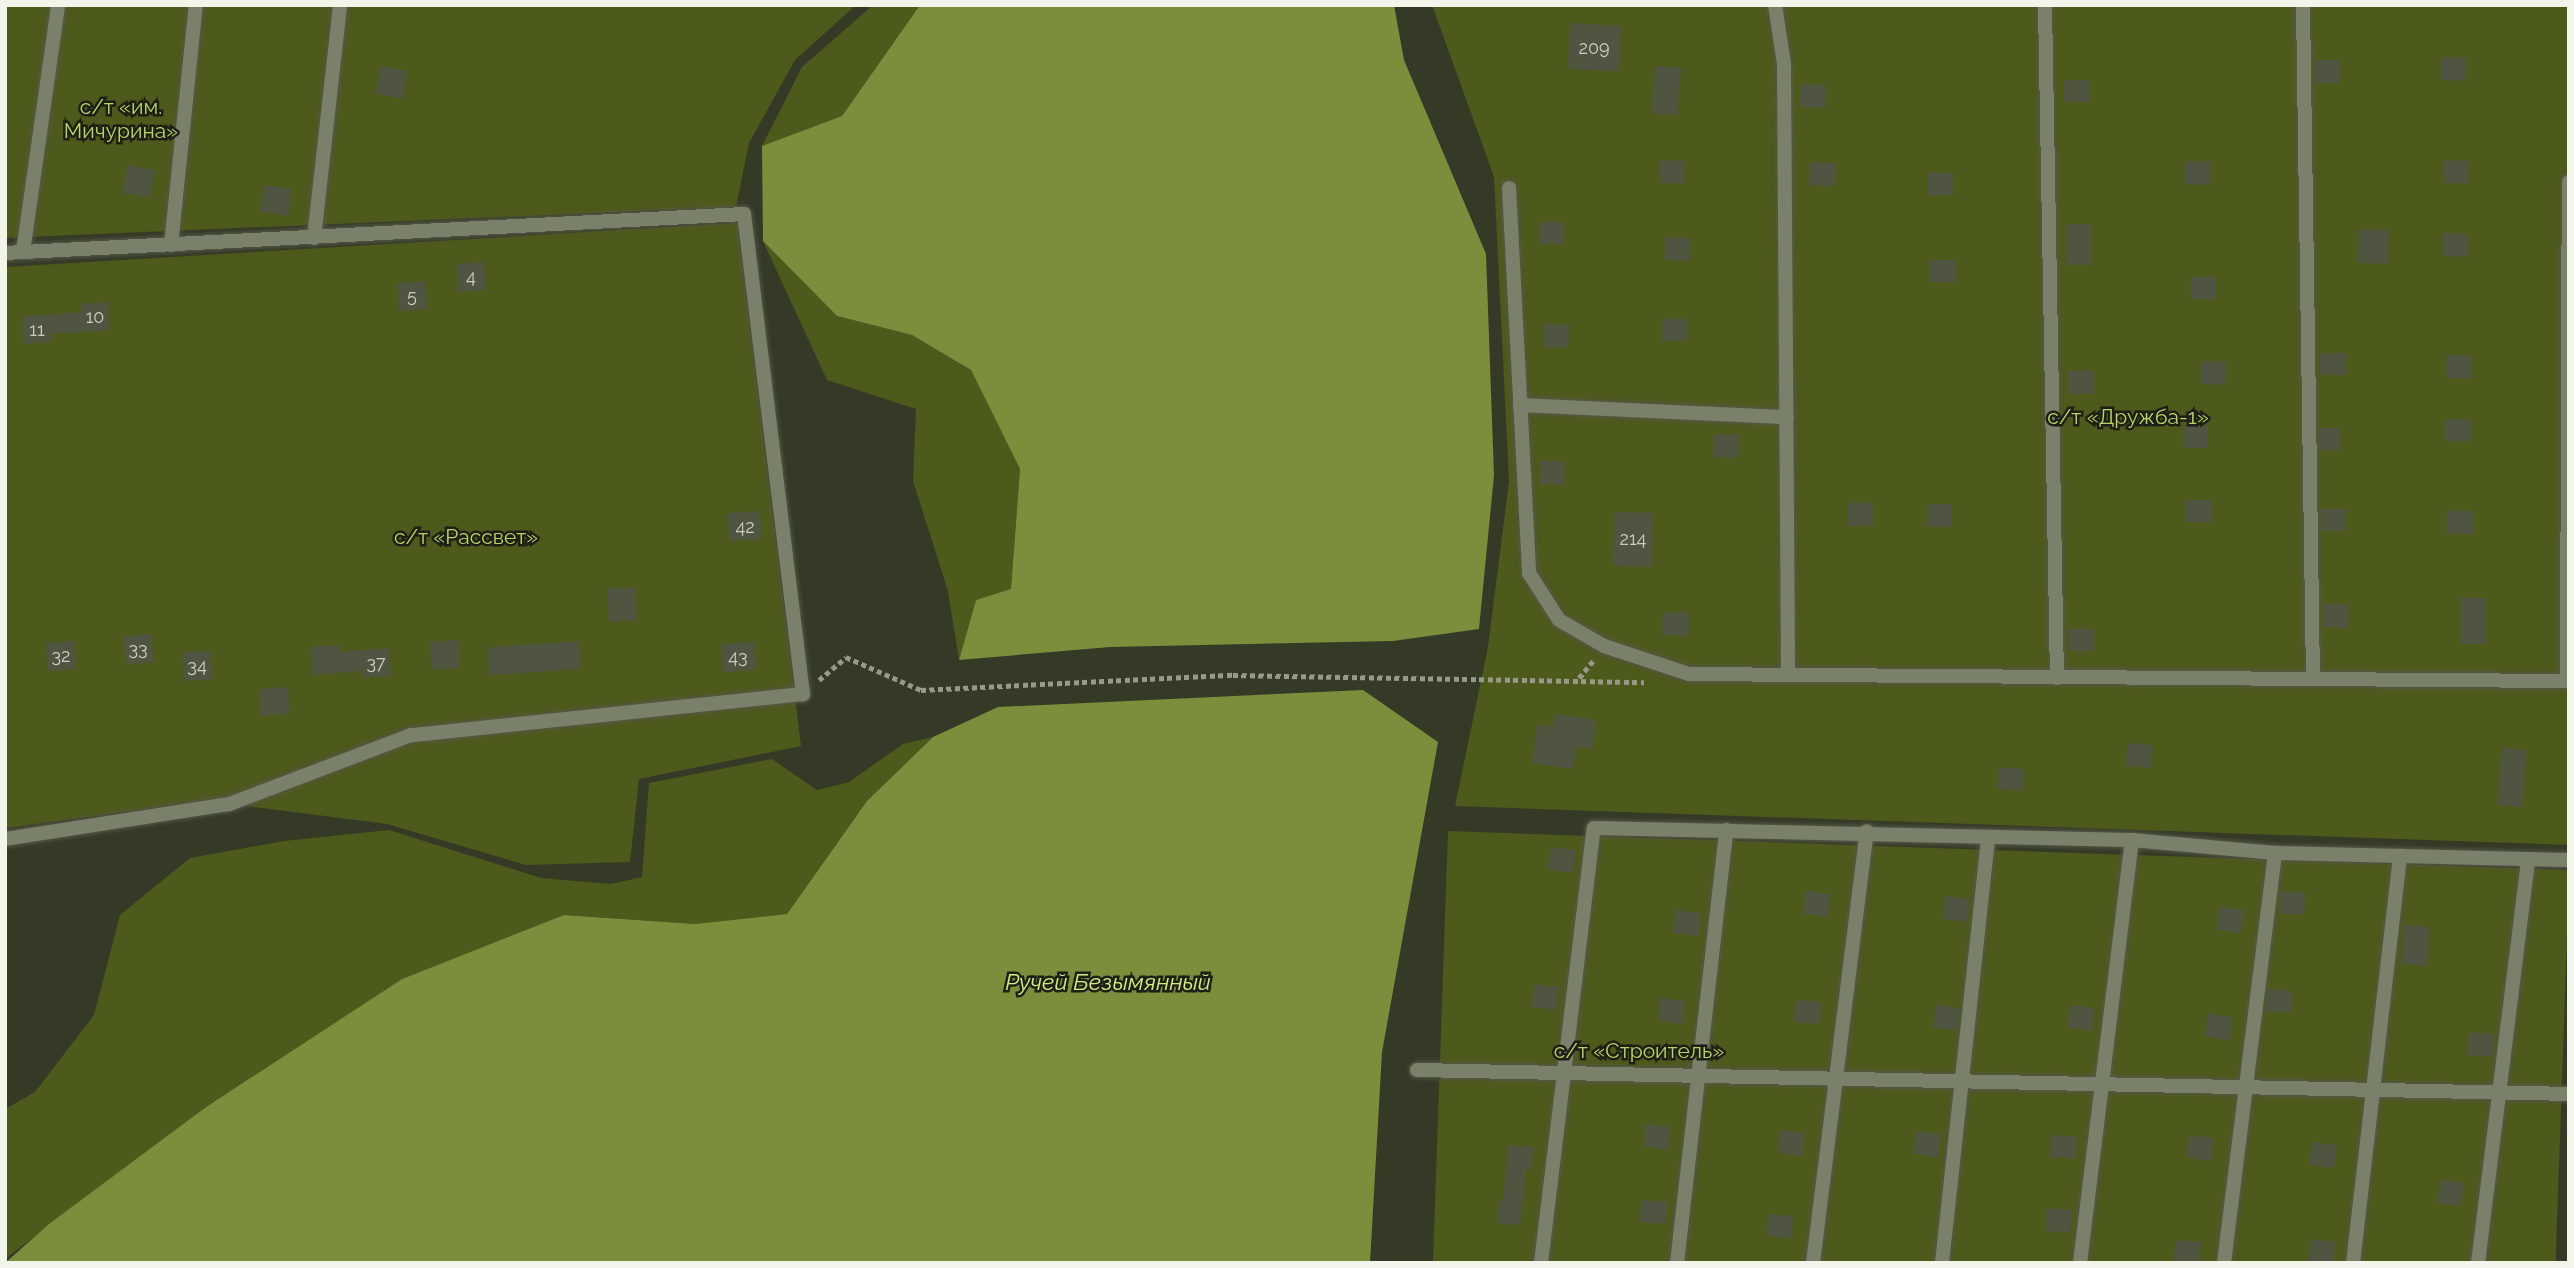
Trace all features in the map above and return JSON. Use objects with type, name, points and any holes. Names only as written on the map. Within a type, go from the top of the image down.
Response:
[{"type":"lane","points":[[23,252],[58,5]]},
{"type":"lane","points":[[171,245],[196,5]]},
{"type":"lane","points":[[314,238],[340,5]]},
{"type":"lane","points":[[1775,5],[1784,64],[1788,675]]},
{"type":"lane","points":[[2045,5],[2057,678]]},
{"type":"lane","points":[[2303,5],[2313,678]]},
{"type":"lane","points":[[1509,188],[1529,573],[1559,620],[1604,646],[1689,674],[2568,681],[2569,182]]},
{"type":"lane","points":[[5,253],[744,214],[803,694],[411,734],[229,804],[5,839]]},
{"type":"lane","points":[[1520,405],[1787,417]]},
{"type":"lane","points":[[1541,1263],[1594,828],[1867,831],[2132,840],[2275,853],[2569,860]]},
{"type":"lane","points":[[1677,1263],[1726,830]]},
{"type":"lane","points":[[1814,1263],[1867,831]]},
{"type":"lane","points":[[1942,1263],[1965,1081],[1988,837]]},
{"type":"lane","points":[[2080,1263],[2132,840]]},
{"type":"lane","points":[[2224,1263],[2275,853]]},
{"type":"lane","points":[[2353,1263],[2400,856]]},
{"type":"lane","points":[[2478,1263],[2528,859]]},
{"type":"lane","points":[[1417,1070],[2569,1094]]},
{"type":"path","points":[[803,694],[846,657],[921,691],[1233,675],[1433,681]]},
{"type":"green space","name":"с/т «им. Мичурина»","points":[[5,5],[856,5],[795,60],[749,143],[736,207],[5,238]]},
{"type":"green space","points":[[873,5],[920,5],[842,116],[762,146],[802,67]]},
{"type":"green space","name":"с/т «Дружба-1»","points":[[1432,5],[2569,5],[2569,845],[1455,806],[1488,647],[1509,481],[1494,177]]},
{"type":"green space","name":"с/т «Рассвет»","points":[[737,223],[801,746],[639,779],[630,862],[526,865],[387,824],[208,801],[5,828],[5,267]]},
{"type":"green space","points":[[763,241],[837,316],[912,335],[971,370],[1020,469],[1011,590],[976,600],[959,660],[948,591],[913,481],[916,409],[827,380]]},
{"type":"green space","points":[[933,737],[867,801],[787,914],[695,924],[564,915],[402,979],[206,1107],[5,1259],[5,1109],[35,1092],[94,1015],[120,915],[190,858],[284,841],[389,830],[541,878],[611,884],[642,877],[649,783],[772,759],[817,790],[849,782],[903,744]]},
{"type":"green space","name":"с/т «Строитель»","points":[[1448,831],[2569,870],[2556,1263],[1433,1263]]},
{"type":"water","points":[[920,5],[1394,5],[1404,60],[1486,254],[1494,475],[1479,629],[1393,641],[1110,647],[959,660],[976,600],[1011,589],[1020,469],[971,370],[912,335],[837,316],[763,241],[762,146],[842,116]]},
{"type":"water","name":"Ручей Безымянный","points":[[1363,690],[1438,742],[1382,1052],[1370,1263],[5,1263],[49,1224],[206,1107],[402,979],[564,915],[695,924],[787,914],[867,801],[933,737],[998,707]]},
{"type":"building","points":[[1570,23],[1621,26],[1619,72],[1568,69]]},
{"type":"building","points":[[2441,57],[2466,58],[2465,81],[2440,80]]},
{"type":"building","points":[[2315,60],[2340,60],[2340,83],[2315,83]]},
{"type":"building","points":[[380,66],[408,71],[403,98],[375,94]]},
{"type":"building","points":[[1655,66],[1681,68],[1678,115],[1652,113]]},
{"type":"building","points":[[2064,80],[2089,80],[2089,102],[2064,102]]},
{"type":"building","points":[[1801,84],[1826,85],[1825,108],[1800,107]]},
{"type":"building","points":[[1660,160],[1685,161],[1684,184],[1659,183]]},
{"type":"building","points":[[2444,160],[2469,161],[2468,184],[2443,183]]},
{"type":"building","points":[[2185,161],[2211,162],[2210,185],[2184,184]]},
{"type":"building","points":[[1810,162],[1836,163],[1835,186],[1809,185]]},
{"type":"building","points":[[127,165],[155,170],[150,197],[122,193]]},
{"type":"building","points":[[1928,173],[1953,173],[1953,195],[1928,195]]},
{"type":"building","points":[[264,185],[292,189],[288,216],[260,212]]},
{"type":"building","points":[[1539,222],[1564,222],[1564,244],[1539,244]]},
{"type":"building","points":[[2066,224],[2091,224],[2091,265],[2066,265]]},
{"type":"building","points":[[2359,229],[2389,230],[2388,264],[2358,263]]},
{"type":"building","points":[[2443,233],[2468,234],[2467,257],[2442,256]]},
{"type":"building","points":[[1665,237],[1690,238],[1689,261],[1664,260]]},
{"type":"building","points":[[1930,260],[1956,260],[1956,282],[1930,282]]},
{"type":"building","points":[[484,262],[486,290],[458,292],[456,264]]},
{"type":"building","points":[[2191,277],[2216,277],[2216,299],[2191,299]]},
{"type":"building","points":[[425,281],[427,309],[399,311],[397,283]]},
{"type":"building","points":[[108,302],[110,330],[51,334],[52,342],[23,344],[22,317],[81,312],[80,304]]},
{"type":"building","points":[[1662,319],[1687,319],[1687,341],[1662,341]]},
{"type":"building","points":[[1544,324],[1569,325],[1568,348],[1543,347]]},
{"type":"building","points":[[2320,353],[2346,353],[2346,375],[2320,375]]},
{"type":"building","points":[[2447,355],[2472,356],[2471,379],[2446,378]]},
{"type":"building","points":[[2201,361],[2226,362],[2225,385],[2200,384]]},
{"type":"building","points":[[2068,371],[2094,371],[2094,394],[2068,394]]},
{"type":"building","points":[[2445,419],[2471,419],[2471,441],[2445,441]]},
{"type":"building","points":[[2183,426],[2208,426],[2208,448],[2183,448]]},
{"type":"building","points":[[2319,428],[2340,428],[2340,450],[2319,450]]},
{"type":"building","points":[[1714,434],[1739,435],[1738,458],[1713,457]]},
{"type":"building","points":[[1540,461],[1565,462],[1564,485],[1539,484]]},
{"type":"building","points":[[2186,500],[2212,500],[2212,522],[2186,522]]},
{"type":"building","points":[[1848,503],[1873,503],[1873,526],[1848,526]]},
{"type":"building","points":[[1927,504],[1952,504],[1952,527],[1927,527]]},
{"type":"building","points":[[2321,509],[2346,509],[2346,531],[2321,531]]},
{"type":"building","points":[[760,511],[762,539],[729,541],[727,513]]},
{"type":"building","points":[[2447,511],[2473,511],[2473,534],[2447,534]]},
{"type":"building","points":[[1614,512],[1653,513],[1652,567],[1613,566]]},
{"type":"building","points":[[635,587],[637,620],[609,621],[607,588]]},
{"type":"building","points":[[2461,598],[2486,598],[2486,644],[2461,644]]},
{"type":"building","points":[[2324,604],[2349,605],[2348,628],[2323,627]]},
{"type":"building","points":[[1663,612],[1689,613],[1688,636],[1662,635]]},
{"type":"building","points":[[2069,629],[2094,629],[2094,651],[2069,651]]},
{"type":"building","points":[[151,634],[154,662],[126,665],[123,637]]},
{"type":"building","points":[[458,640],[460,668],[432,670],[430,642]]},
{"type":"building","points":[[74,641],[76,669],[48,671],[46,643]]},
{"type":"building","points":[[579,641],[581,669],[489,675],[487,647]]},
{"type":"building","points":[[754,642],[756,670],[723,672],[721,644]]},
{"type":"building","points":[[339,645],[339,652],[389,648],[391,676],[363,678],[362,671],[313,675],[310,647]]},
{"type":"building","points":[[210,651],[212,679],[184,681],[182,653]]},
{"type":"building","points":[[288,687],[290,714],[261,716],[259,689]]},
{"type":"building","points":[[1555,714],[1596,720],[1592,749],[1576,747],[1573,769],[1532,763],[1537,725],[1553,727]]},
{"type":"building","points":[[2128,743],[2153,745],[2151,768],[2126,766]]},
{"type":"building","points":[[2502,748],[2527,750],[2522,807],[2497,805]]},
{"type":"building","points":[[1999,767],[2024,769],[2022,791],[1997,789]]},
{"type":"building","points":[[1551,847],[1576,850],[1573,873],[1548,870]]},
{"type":"building","points":[[1806,891],[1831,894],[1828,917],[1803,914]]},
{"type":"building","points":[[2281,891],[2306,893],[2304,915],[2279,913]]},
{"type":"building","points":[[1945,896],[1970,899],[1967,922],[1942,919]]},
{"type":"building","points":[[2219,907],[2244,910],[2241,933],[2216,930]]},
{"type":"building","points":[[1675,910],[1701,913],[1698,936],[1672,933]]},
{"type":"building","points":[[2404,925],[2430,927],[2427,966],[2401,964]]},
{"type":"building","points":[[1534,984],[1559,987],[1556,1010],[1531,1007]]},
{"type":"building","points":[[2268,989],[2293,991],[2291,1013],[2266,1011]]},
{"type":"building","points":[[1660,998],[1685,1001],[1682,1024],[1657,1021]]},
{"type":"building","points":[[1796,1000],[1821,1002],[1819,1024],[1794,1022]]},
{"type":"building","points":[[1936,1005],[1960,1008],[1957,1031],[1933,1028]]},
{"type":"building","points":[[2070,1005],[2095,1008],[2092,1031],[2067,1028]]},
{"type":"building","points":[[2208,1014],[2233,1017],[2230,1040],[2205,1037]]},
{"type":"building","points":[[2469,1032],[2494,1034],[2492,1057],[2467,1055]]},
{"type":"building","points":[[1646,1124],[1671,1127],[1668,1150],[1643,1147]]},
{"type":"building","points":[[1780,1130],[1805,1133],[1802,1156],[1777,1153]]},
{"type":"building","points":[[1916,1131],[1941,1134],[1938,1157],[1913,1154]]},
{"type":"building","points":[[2051,1135],[2077,1137],[2075,1159],[2049,1157]]},
{"type":"building","points":[[2189,1135],[2214,1138],[2211,1161],[2186,1158]]},
{"type":"building","points":[[2312,1142],[2337,1145],[2334,1168],[2309,1165]]},
{"type":"building","points":[[1508,1145],[1534,1147],[1531,1170],[1526,1169],[1520,1225],[1496,1223],[1498,1200],[1503,1201]]},
{"type":"building","points":[[2440,1180],[2464,1183],[2461,1206],[2437,1203]]},
{"type":"building","points":[[1641,1200],[1667,1202],[1665,1224],[1639,1222]]},
{"type":"building","points":[[2047,1208],[2072,1210],[2070,1233],[2045,1231]]},
{"type":"building","points":[[1768,1214],[1793,1216],[1791,1238],[1766,1236]]},
{"type":"building","points":[[2311,1239],[2335,1242],[2333,1263],[2308,1263]]},
{"type":"building","points":[[2176,1240],[2201,1242],[2199,1263],[2173,1263]]}]
